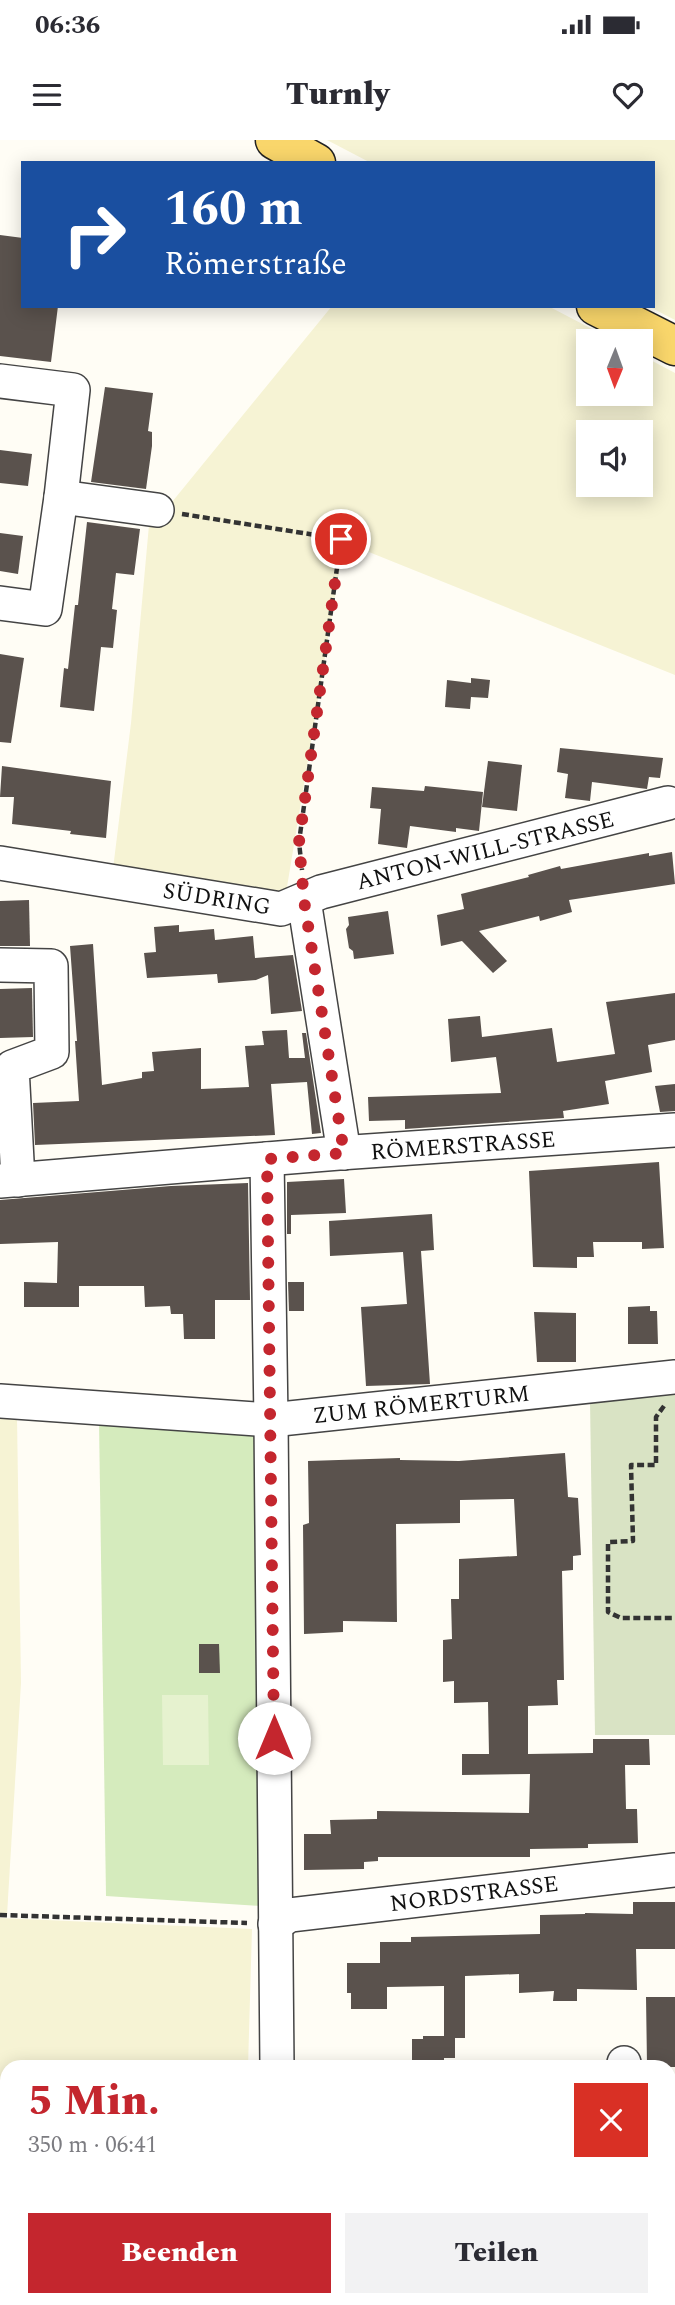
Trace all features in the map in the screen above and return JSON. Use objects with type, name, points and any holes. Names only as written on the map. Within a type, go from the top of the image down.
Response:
[{"type":"main road","points":[[275,140],[312,161]]},
{"type":"main road","points":[[600,308],[675,346]]},
{"type":"street","points":[[0,381],[73,390],[45,609],[0,603]]},
{"type":"street","points":[[61,497],[157,510]]},
{"type":"street","name":"ANTON-WILL-STRASSE","points":[[304,900],[321,892],[668,803]]},
{"type":"street","name":"SÜDRING","points":[[0,863],[281,909],[304,900],[344,1153]]},
{"type":"street","points":[[0,965],[51,965],[52,1052],[12,1067],[9,1181]]},
{"type":"street","name":"RÖMERSTRASSE","points":[[9,1181],[344,1153],[675,1130]]},
{"type":"street","points":[[267,1159],[277,2060]]},
{"type":"street","name":"ZUM RÖMERTURM","points":[[0,1401],[271,1420],[671,1390]]},
{"type":"street","name":"NORDSTRASSE","points":[[275,1924],[290,1915],[675,1870]]},
{"type":"path","points":[[157,510],[341,539],[299,842],[304,900]]},
{"type":"path","points":[[671,1390],[656,1417],[656,1465],[632,1465],[633,1541],[608,1544],[608,1612],[621,1618],[675,1618]]},
{"type":"path","points":[[0,1915],[275,1924]]},
{"type":"shaded area","points":[[327,140],[675,140],[675,320],[652,308],[655,308],[655,161],[367,161]]},
{"type":"shaded area","points":[[330,308],[552,308],[592,329],[576,329],[576,406],[653,406],[653,361],[675,373],[675,675],[344,542],[285,899],[113,869],[131,723],[149,525],[172,502]]},
{"type":"shaded area","points":[[0,1416],[17,1417],[21,1683],[7,1915],[0,1914]]},
{"type":"shaded area","points":[[0,1918],[252,1929],[248,2060],[0,2060]]},
{"type":"green space","points":[[675,1391],[675,1735],[595,1735],[590,1400]]},
{"type":"green space","points":[[99,1421],[259,1435],[260,1906],[106,1896]]},
{"type":"green space","points":[[162,1695],[208,1695],[209,1765],[163,1765]]},
{"type":"building","points":[[0,235],[21,238],[21,308],[58,308],[51,362],[0,356]]},
{"type":"building","points":[[105,387],[153,393],[148,431],[152,432],[152,446],[146,489],[91,482]]},
{"type":"building","points":[[0,450],[32,454],[28,486],[0,483]]},
{"type":"building","points":[[87,522],[140,529],[134,575],[116,573],[112,609],[117,610],[113,648],[101,647],[94,711],[60,707],[64,668],[68,669],[75,605],[78,605]]},
{"type":"building","points":[[0,533],[23,536],[18,574],[0,571]]},
{"type":"building","points":[[0,654],[24,658],[11,743],[0,742]]},
{"type":"building","points":[[471,678],[490,680],[488,698],[471,697],[470,709],[445,707],[447,680],[471,683]]},
{"type":"building","points":[[560,748],[663,758],[660,778],[649,777],[647,789],[592,782],[590,801],[565,798],[568,774],[557,772]]},
{"type":"building","points":[[488,761],[522,765],[517,811],[482,807]]},
{"type":"building","points":[[2,766],[111,781],[106,838],[12,824],[14,797],[0,797]]},
{"type":"building","points":[[425,786],[483,792],[479,831],[456,828],[456,832],[410,826],[407,848],[378,844],[381,809],[370,808],[372,787],[424,791]]},
{"type":"building","points":[[672,852],[675,884],[569,900],[572,912],[540,921],[539,916],[479,931],[507,961],[493,973],[462,941],[441,946],[437,915],[464,909],[461,894],[529,877],[528,875],[560,866],[561,869],[649,853],[649,856]]},
{"type":"building","points":[[29,900],[30,946],[0,946],[0,901]]},
{"type":"building","points":[[388,911],[394,954],[354,959],[346,929],[349,925],[348,917]]},
{"type":"building","points":[[179,925],[179,932],[214,929],[215,940],[253,936],[255,958],[293,955],[302,1011],[271,1014],[268,975],[256,980],[218,983],[217,974],[147,978],[144,953],[156,952],[154,927]]},
{"type":"building","points":[[93,944],[102,1085],[142,1078],[142,1072],[154,1071],[152,1052],[201,1048],[201,1089],[249,1087],[245,1046],[264,1045],[262,1031],[287,1030],[289,1058],[305,1058],[302,1033],[306,1033],[321,1133],[312,1134],[307,1082],[271,1084],[275,1135],[35,1145],[33,1103],[79,1101],[70,946]]},
{"type":"building","points":[[32,988],[33,1037],[0,1038],[0,989]]},
{"type":"building","points":[[675,993],[675,1040],[648,1045],[652,1072],[605,1081],[609,1104],[563,1111],[564,1118],[405,1129],[405,1120],[369,1121],[368,1097],[501,1093],[496,1057],[451,1062],[448,1019],[480,1016],[482,1037],[552,1028],[557,1062],[615,1054],[606,1002]]},
{"type":"building","points":[[675,1084],[675,1111],[660,1112],[655,1086]]},
{"type":"building","points":[[659,1162],[664,1248],[642,1249],[642,1242],[593,1242],[594,1257],[577,1257],[577,1268],[533,1267],[529,1171]]},
{"type":"building","points":[[344,1179],[346,1213],[291,1215],[291,1234],[287,1234],[287,1182]]},
{"type":"building","points":[[248,1183],[250,1300],[215,1300],[215,1339],[184,1339],[183,1314],[171,1314],[170,1306],[145,1307],[144,1286],[79,1286],[79,1307],[24,1307],[24,1282],[57,1283],[58,1242],[0,1244],[0,1200],[171,1186]]},
{"type":"building","points":[[432,1214],[434,1250],[421,1251],[430,1384],[366,1386],[361,1307],[407,1304],[403,1252],[330,1256],[329,1221]]},
{"type":"building","points":[[288,1282],[304,1282],[304,1311],[289,1311]]},
{"type":"building","points":[[650,1306],[650,1311],[657,1311],[658,1344],[628,1344],[628,1307]]},
{"type":"building","points":[[534,1312],[576,1313],[576,1362],[537,1362]]},
{"type":"building","points":[[565,1453],[568,1497],[578,1498],[581,1555],[573,1556],[573,1570],[562,1571],[564,1680],[557,1680],[558,1705],[528,1706],[528,1754],[593,1753],[593,1739],[649,1739],[650,1765],[625,1765],[626,1809],[637,1809],[638,1843],[588,1844],[588,1848],[530,1849],[530,1857],[378,1857],[378,1861],[364,1862],[364,1869],[304,1870],[304,1834],[331,1834],[330,1820],[377,1819],[377,1811],[529,1813],[530,1774],[462,1775],[462,1754],[489,1754],[488,1702],[454,1703],[454,1681],[443,1682],[443,1640],[452,1639],[451,1599],[459,1599],[459,1559],[517,1556],[514,1499],[460,1500],[460,1523],[396,1524],[397,1622],[343,1621],[343,1632],[304,1634],[303,1525],[309,1523],[308,1461],[400,1458],[459,1461]]},
{"type":"building","points":[[199,1644],[219,1644],[220,1673],[199,1673]]},
{"type":"building","points":[[633,1902],[675,1902],[675,1949],[636,1949],[637,1990],[577,1989],[577,2001],[553,2001],[554,1991],[519,1993],[519,1974],[465,1976],[465,2038],[455,2038],[455,2058],[412,2060],[412,2039],[444,2036],[444,1986],[387,1987],[387,2009],[351,2009],[351,1993],[347,1993],[347,1963],[380,1963],[380,1942],[411,1942],[411,1937],[540,1934],[540,1915],[633,1914]]},
{"type":"building","points":[[646,1997],[675,1997],[675,2060],[647,2060]]},
{"type":"route","points":[[274,1738],[267,1159],[344,1153],[304,900],[299,842],[341,539]]}]
